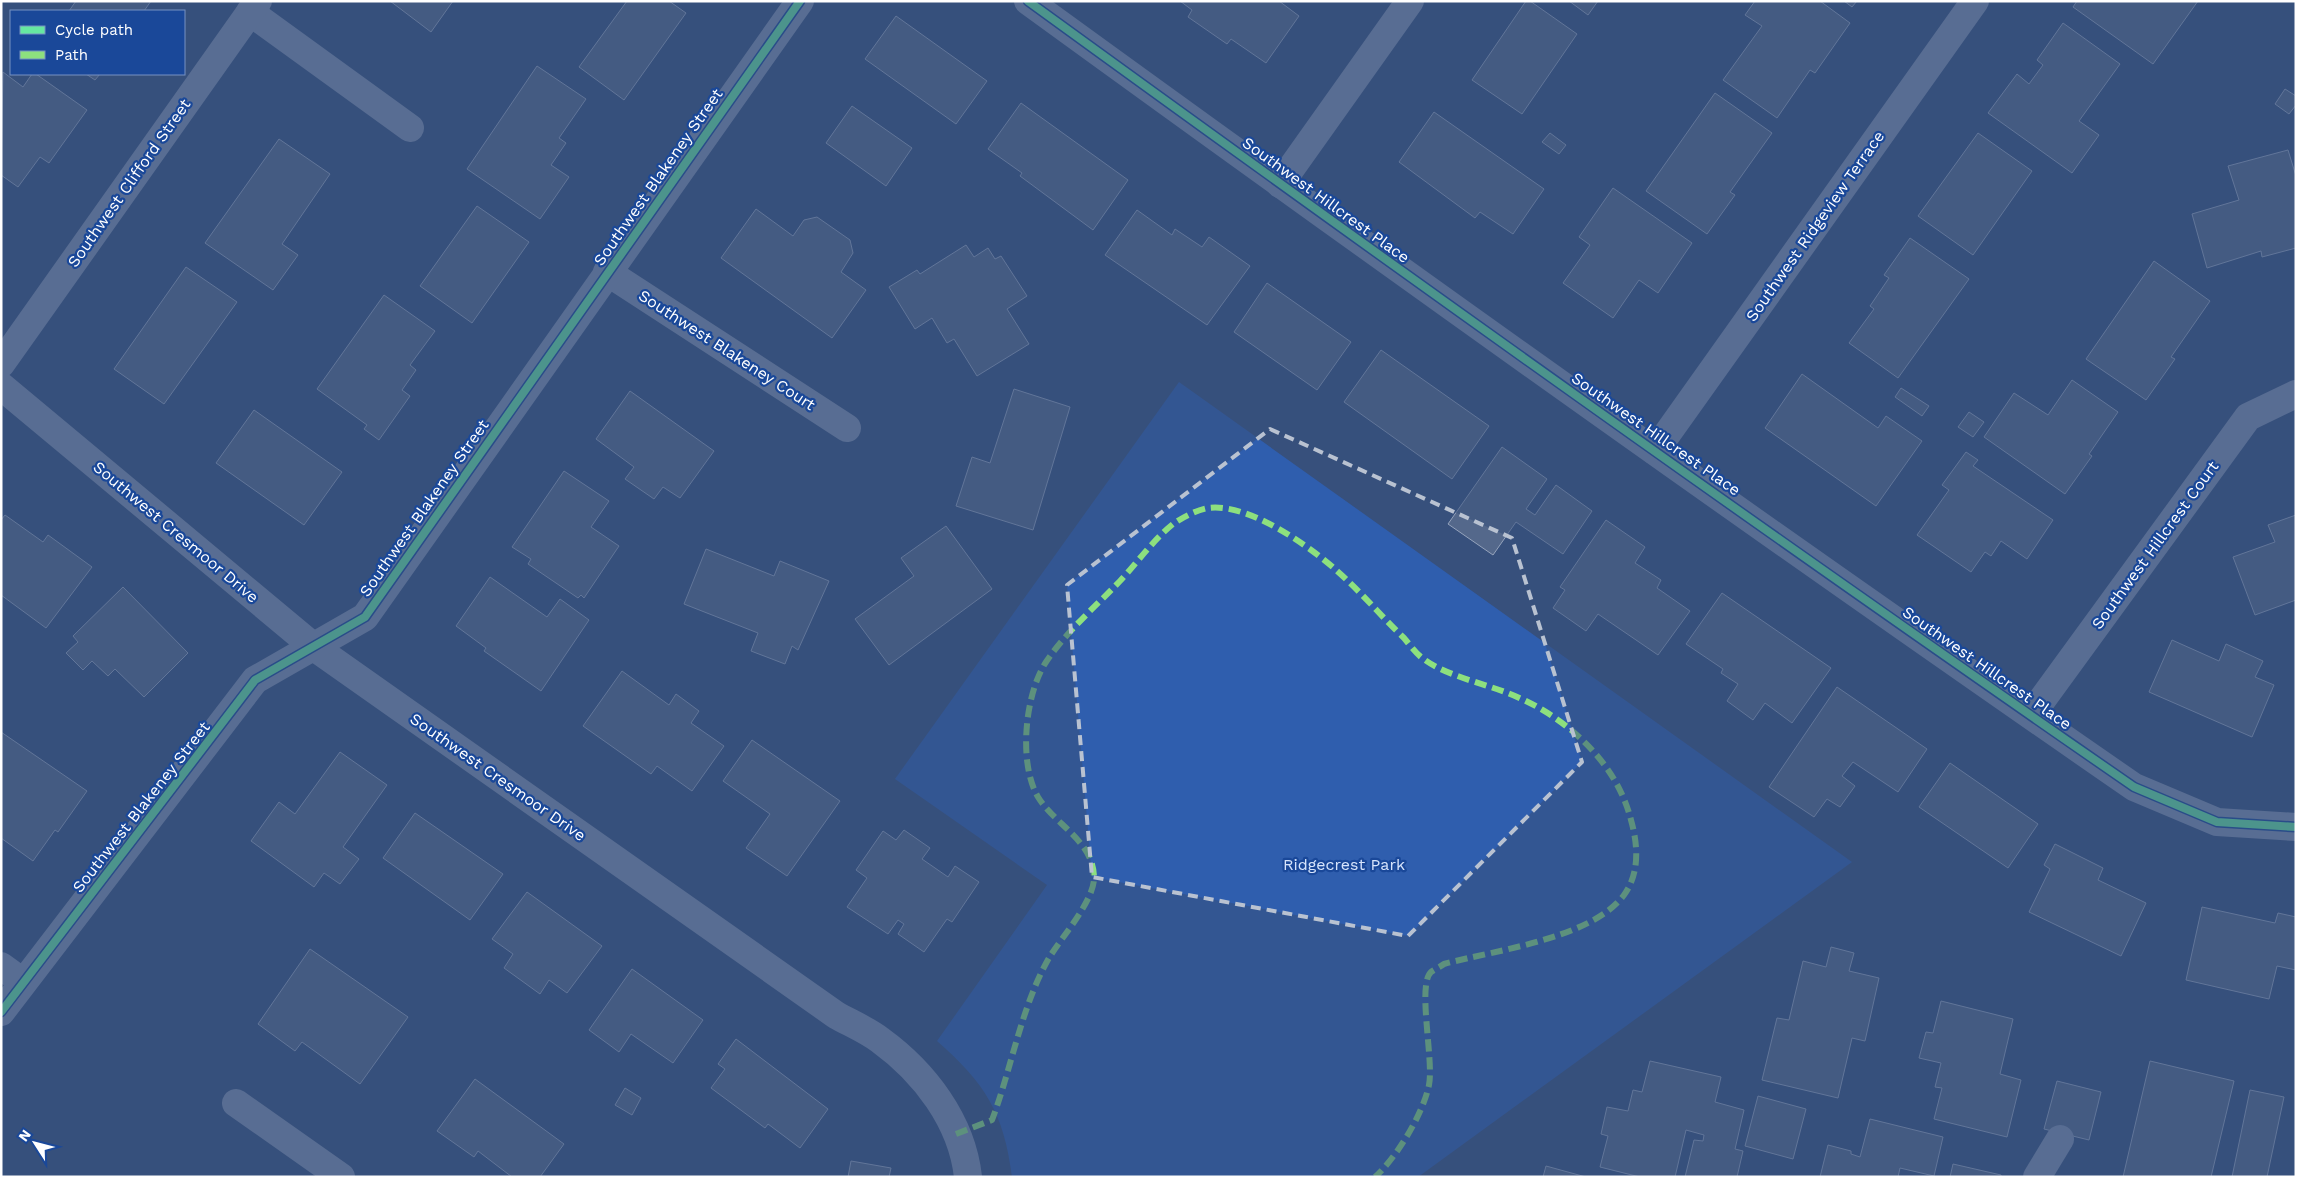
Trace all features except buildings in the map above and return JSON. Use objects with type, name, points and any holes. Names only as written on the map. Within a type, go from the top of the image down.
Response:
[{"type":"street","name":"Southwest Blakeney Street","points":[[1,1012],[255,680],[365,617],[800,1]]},
{"type":"street","name":"Southwest Hillcrest Place","points":[[1028,1],[1280,184],[1655,451],[2134,787],[2217,822],[2296,827]]},
{"type":"street","points":[[1280,184],[1410,1]]},
{"type":"street","name":"Southwest Ridgeview Terrace","points":[[1655,451],[1975,1]]},
{"type":"street","points":[[254,7],[410,128]]},
{"type":"street","name":"Southwest Clifford Street","points":[[1,364],[254,7]]},
{"type":"street","name":"Southwest Blakeney Court","points":[[607,272],[847,428]]},
{"type":"street","name":"Southwest Cresmoor Drive","points":[[1,386],[314,647],[836,1016],[879,1039],[917,1074],[942,1102],[966,1160],[968,1177]]},
{"type":"street","name":"Southwest Hillcrest Court","points":[[2030,715],[2248,417],[2296,394]]},
{"type":"street","points":[[1,966],[23,982]]},
{"type":"street","points":[[236,1104],[341,1177]]},
{"type":"street","points":[[2037,1177],[2060,1139]]},
{"type":"highlighted area","points":[[1270,429],[1512,538],[1582,762],[1408,936],[1092,877],[1067,585]]},
{"type":"green space","name":"Ridgecrest Park","points":[[1179,382],[1852,862],[1418,1177],[1012,1177],[1004,1135],[990,1101],[968,1071],[937,1041],[1047,885],[895,779]]},
{"type":"marked path","points":[[956,1134],[992,1120],[1024,1017],[1039,977],[1049,958],[1083,908],[1093,887],[1094,878],[1088,854],[1081,843],[1045,807],[1032,783],[1026,748],[1027,729],[1033,692],[1039,676],[1046,662],[1062,640],[1120,581],[1166,530],[1181,519],[1199,510],[1225,508],[1264,521],[1321,557],[1356,589],[1404,638],[1416,653],[1425,660],[1453,674],[1526,701],[1547,712],[1566,726],[1584,741],[1600,759],[1624,798],[1631,820],[1636,849],[1633,878],[1624,895],[1609,910],[1589,922],[1541,941],[1444,964],[1431,972],[1427,980],[1425,992],[1430,1074],[1426,1096],[1415,1122],[1400,1147],[1375,1177]]},
{"type":"cycle path","points":[[1,1012],[255,680],[365,617],[800,1]]},
{"type":"cycle path","points":[[1028,1],[1579,397],[2134,787],[2217,822],[2296,827]]}]
